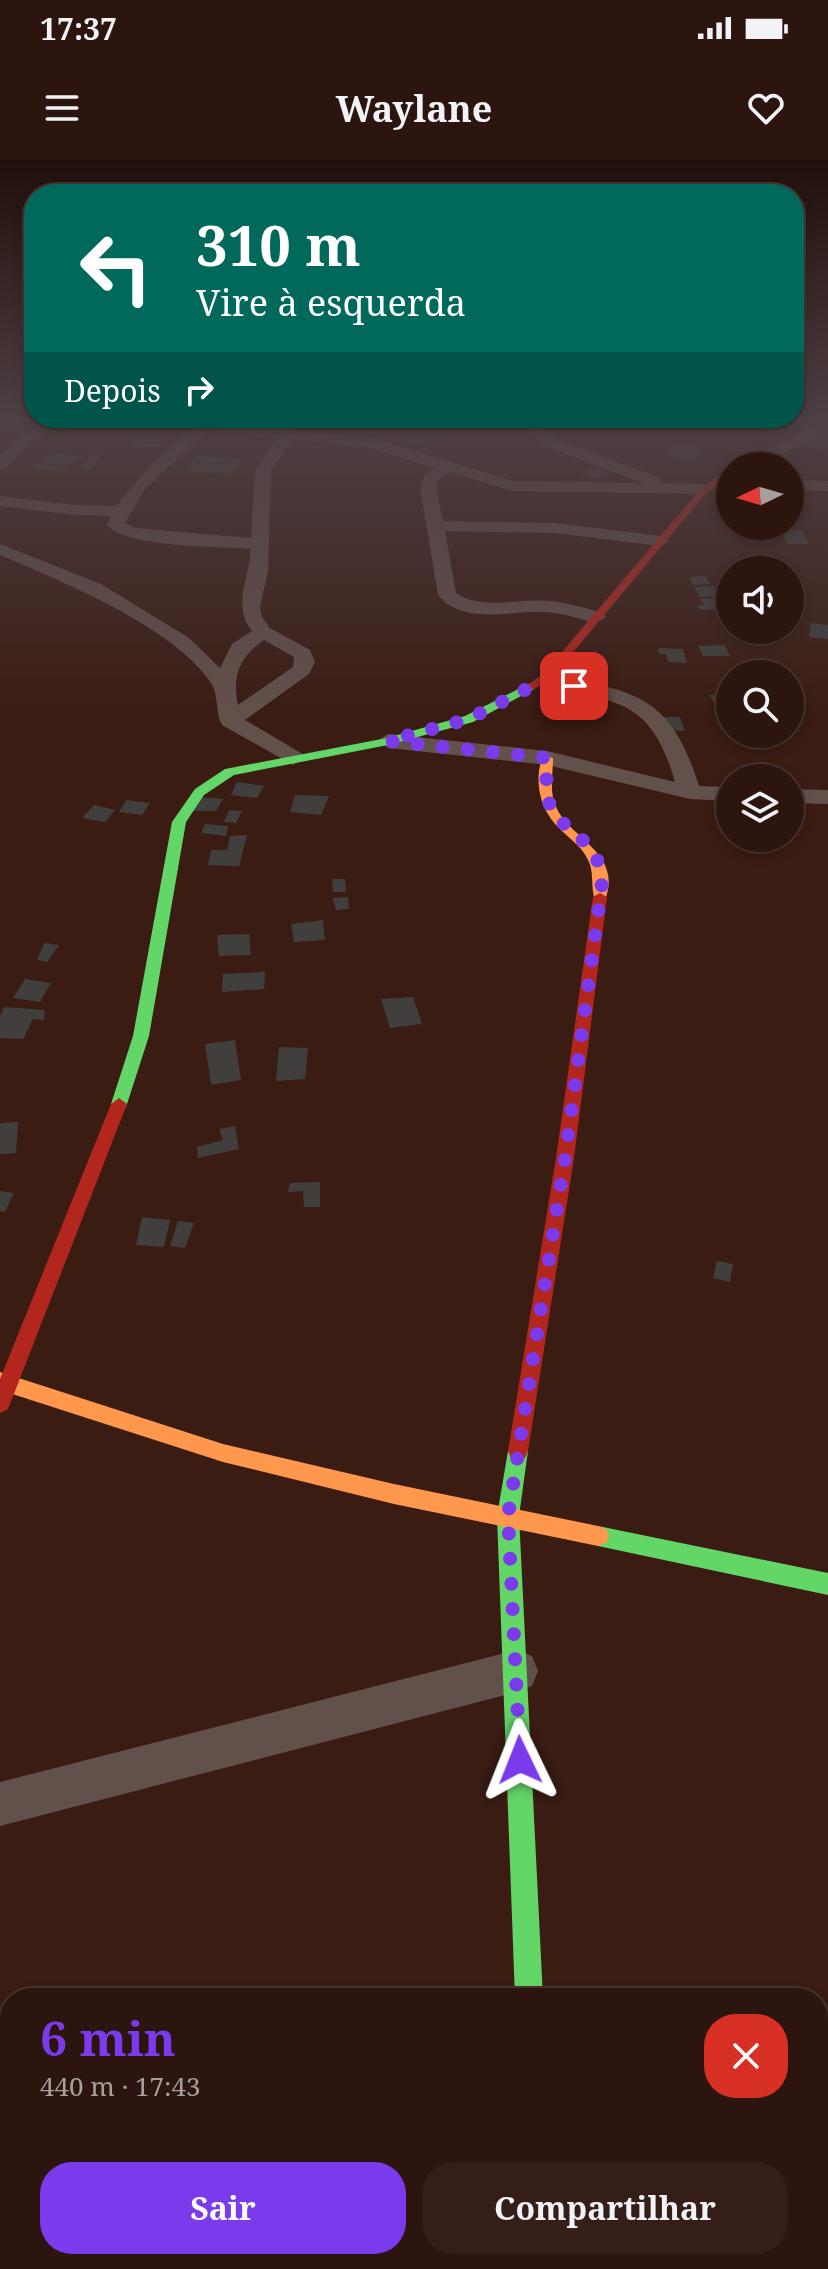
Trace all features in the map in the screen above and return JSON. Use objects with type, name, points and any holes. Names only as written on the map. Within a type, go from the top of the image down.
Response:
[{"type":"street","points":[[120,517],[116,525],[132,533],[260,544]]},
{"type":"street","points":[[230,720],[302,670],[305,662],[303,654],[263,632],[252,618],[250,607],[259,571],[260,517]]},
{"type":"street","points":[[432,517],[447,595],[455,602],[488,608],[557,607],[596,617]]},
{"type":"street","points":[[0,1404],[3,1383],[125,1089],[141,1036],[179,822],[194,795],[209,781],[253,765],[388,741],[469,719],[544,680],[683,517]]},
{"type":"street","points":[[433,526],[555,528],[661,541]]},
{"type":"street","points":[[0,549],[94,588],[164,629],[182,642],[223,683],[230,720],[293,758]]},
{"type":"street","points":[[223,683],[239,648],[263,632]]},
{"type":"street","points":[[544,680],[604,692],[628,701],[654,717],[671,738],[690,792]]},
{"type":"street","points":[[388,741],[547,758],[690,792],[716,793]]},
{"type":"street","points":[[529,1988],[508,1516],[565,1158],[602,883],[597,859],[581,838],[557,818],[546,797],[547,758]]},
{"type":"street","points":[[804,796],[828,797]]},
{"type":"street","points":[[3,1383],[223,1453],[394,1494],[828,1584]]},
{"type":"street","points":[[0,1804],[517,1671]]},
{"type":"building","points":[[804,533],[809,544],[787,544],[785,540],[804,540]]},
{"type":"building","points":[[705,576],[710,584],[693,585],[689,577]]},
{"type":"building","points":[[714,586],[716,596],[700,597],[694,587]]},
{"type":"building","points":[[716,598],[716,609],[699,610],[697,606],[704,605],[700,599]]},
{"type":"building","points":[[811,623],[828,625],[828,639],[809,637]]},
{"type":"building","points":[[725,645],[730,656],[703,656],[698,646]]},
{"type":"building","points":[[658,648],[683,649],[687,663],[668,662],[666,654],[659,654]]},
{"type":"building","points":[[657,717],[680,717],[685,731],[656,730]]},
{"type":"building","points":[[237,782],[264,786],[257,798],[231,795]]},
{"type":"building","points":[[295,795],[329,796],[321,815],[290,812]]},
{"type":"building","points":[[200,797],[223,799],[216,811],[192,811]]},
{"type":"building","points":[[126,800],[150,803],[142,815],[119,812]]},
{"type":"building","points":[[94,805],[115,810],[105,822],[82,818]]},
{"type":"building","points":[[229,810],[242,811],[236,823],[224,822]]},
{"type":"building","points":[[205,824],[228,826],[226,836],[201,833]]},
{"type":"building","points":[[247,835],[239,866],[208,865],[211,850],[227,850],[230,836]]},
{"type":"building","points":[[332,879],[345,879],[346,892],[333,892]]},
{"type":"building","points":[[348,897],[349,909],[336,910],[333,898]]},
{"type":"building","points":[[323,920],[325,940],[294,942],[291,924]]},
{"type":"building","points":[[249,934],[251,955],[219,956],[217,935]]},
{"type":"building","points":[[44,943],[59,945],[47,962],[37,960]]},
{"type":"building","points":[[265,972],[264,989],[222,992],[223,974]]},
{"type":"building","points":[[25,979],[51,983],[40,1002],[13,998]]},
{"type":"building","points":[[413,997],[422,1024],[390,1028],[381,999]]},
{"type":"building","points":[[4,1007],[45,1010],[44,1020],[33,1019],[23,1039],[0,1038],[0,1016]]},
{"type":"building","points":[[235,1040],[241,1080],[211,1085],[205,1044]]},
{"type":"building","points":[[279,1047],[308,1048],[305,1079],[276,1081]]},
{"type":"building","points":[[18,1122],[16,1153],[0,1154],[0,1123]]},
{"type":"building","points":[[235,1126],[239,1149],[198,1158],[197,1147],[223,1140],[219,1129]]},
{"type":"building","points":[[320,1182],[320,1207],[304,1207],[303,1191],[288,1192],[290,1183]]},
{"type":"building","points":[[0,1191],[14,1193],[5,1212],[0,1211]]},
{"type":"building","points":[[142,1217],[170,1220],[164,1247],[136,1245]]},
{"type":"building","points":[[178,1221],[194,1223],[185,1248],[170,1246]]},
{"type":"building","points":[[717,1261],[733,1264],[730,1282],[713,1278]]},
{"type":"traffic: fast","points":[[119,1104],[141,1036],[179,822],[200,792],[230,772],[388,741],[469,719],[530,687]]},
{"type":"traffic: fast","points":[[518,1451],[508,1516],[529,1988]]},
{"type":"traffic: fast","points":[[598,1536],[828,1584]]},
{"type":"traffic: slow","points":[[547,758],[545,792],[551,810],[589,849],[596,861],[600,897]]},
{"type":"traffic: slow","points":[[0,1381],[223,1453],[394,1494],[598,1536]]},
{"type":"traffic: jam","points":[[530,687],[544,680],[681,517]]},
{"type":"traffic: jam","points":[[518,1451],[565,1158],[600,897]]},
{"type":"traffic: jam","points":[[0,1404],[119,1104]]},
{"type":"route","points":[[520,1760],[508,1516],[565,1158],[602,883],[597,859],[581,838],[557,818],[546,797],[547,758],[388,741],[469,719],[544,680],[574,686]]}]
